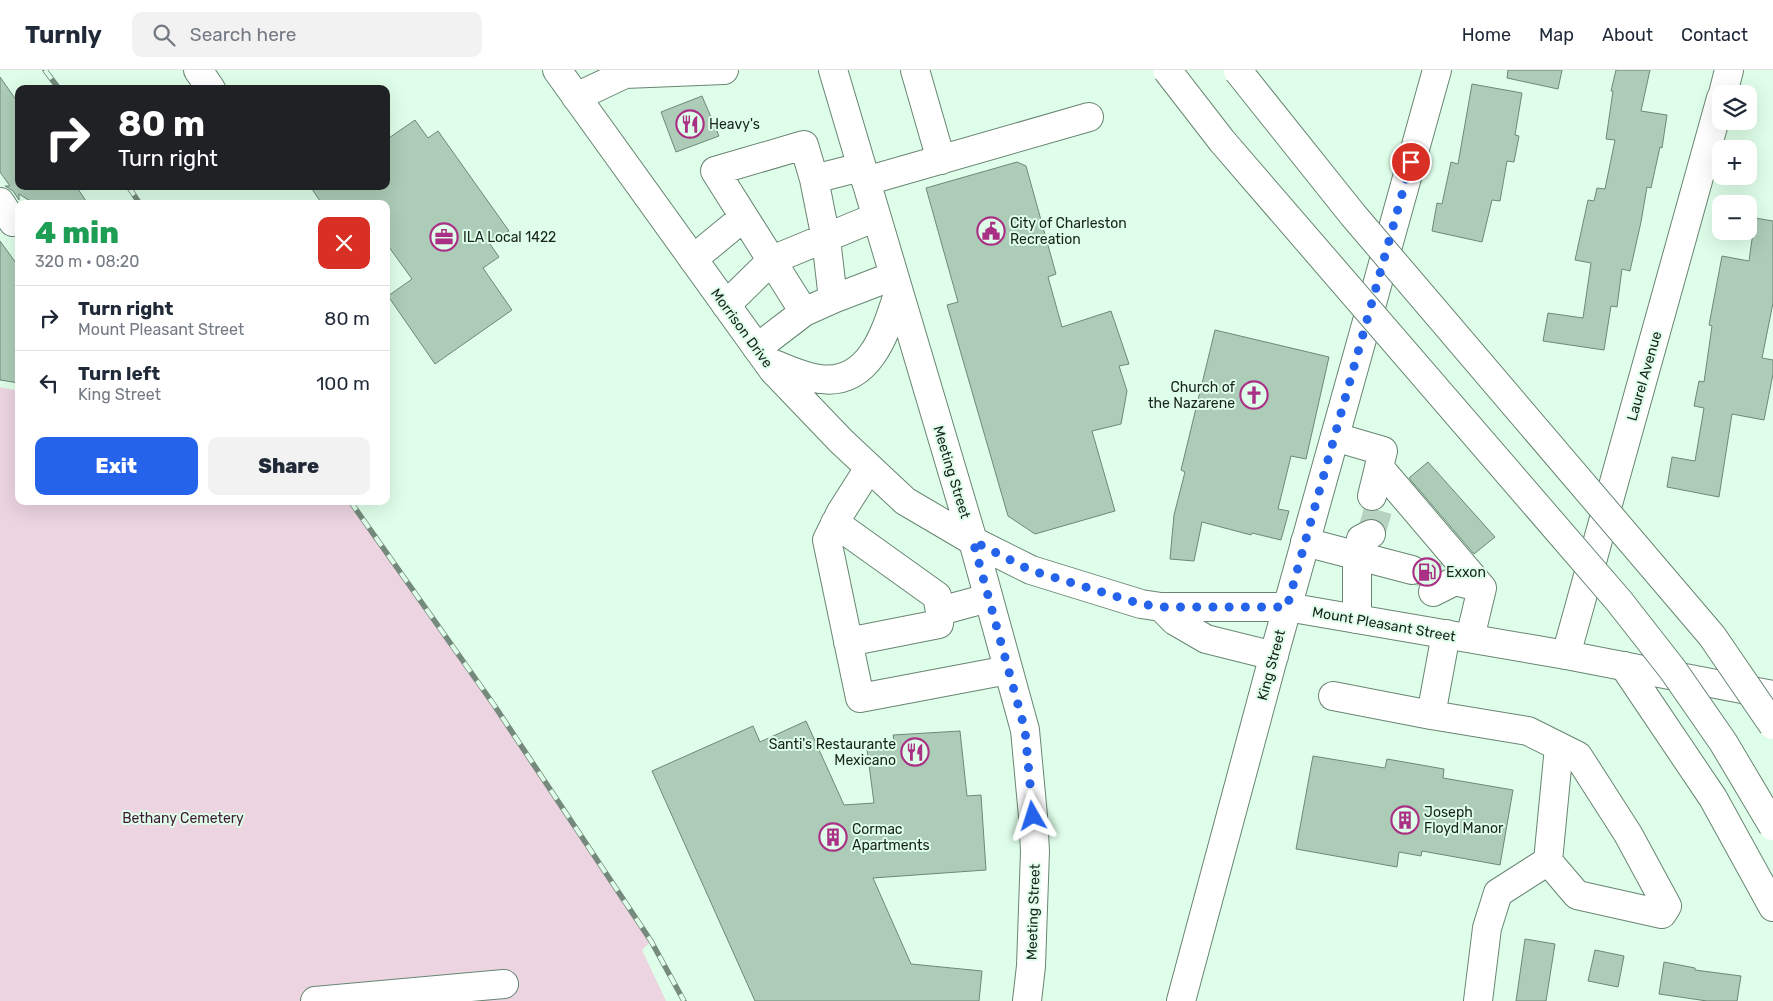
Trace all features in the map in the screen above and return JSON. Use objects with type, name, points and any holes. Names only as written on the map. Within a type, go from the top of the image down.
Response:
[{"type":"main road","points":[[198,70],[208,85]]},
{"type":"main road","name":"Morrison Drive","points":[[557,70],[773,370],[834,434],[905,501],[973,541]]},
{"type":"main road","points":[[576,97],[626,74],[724,70]]},
{"type":"main road","name":"Meeting Street","points":[[832,70],[973,541],[1025,730],[1033,816],[1034,851],[1031,966],[1027,1001]]},
{"type":"main road","points":[[914,70],[941,160]]},
{"type":"main road","points":[[1168,70],[1222,141],[1618,601],[1673,670],[1723,742],[1773,826]]},
{"type":"main road","points":[[1238,70],[1353,215],[1712,636],[1773,725]]},
{"type":"main road","name":"King Street","points":[[1181,1001],[1287,607],[1437,70]]},
{"type":"main road","points":[[1725,85],[1729,70]]},
{"type":"main road","points":[[814,179],[864,174],[941,160],[1089,117]]},
{"type":"main road","name":"Laurel Avenue","points":[[1566,655],[1712,130]]},
{"type":"main road","points":[[804,312],[715,171],[804,145],[814,179],[826,239],[833,299]]},
{"type":"main road","points":[[693,259],[744,217]]},
{"type":"main road","points":[[726,305],[772,260],[876,217]]},
{"type":"main road","points":[[895,285],[887,328],[878,347],[869,359],[849,375],[822,380],[810,377],[762,355],[804,312],[833,299],[895,285]]},
{"type":"main road","points":[[1334,437],[1383,450],[1365,524],[1357,619]]},
{"type":"main road","points":[[869,468],[835,523],[827,540],[860,698],[1008,670]]},
{"type":"main road","points":[[1379,468],[1482,588]]},
{"type":"main road","points":[[835,523],[937,596],[940,611],[939,624],[848,642]]},
{"type":"main road","points":[[1305,542],[1365,524]]},
{"type":"main road","points":[[1365,524],[1426,573],[1482,588]]},
{"type":"main road","name":"Mount Pleasant Street","points":[[973,541],[1030,570],[1141,604],[1161,607],[1287,607],[1566,655],[1773,695]]},
{"type":"main road","points":[[1431,715],[1458,636],[1482,588]]},
{"type":"main road","points":[[940,611],[988,598]]},
{"type":"main road","points":[[1161,607],[1175,621],[1206,640],[1274,656]]},
{"type":"main road","points":[[1624,666],[1713,798],[1773,907]]},
{"type":"main road","points":[[1333,696],[1528,731],[1578,756],[1628,834],[1667,906],[1662,914],[1577,895],[1548,861],[1558,747]]},
{"type":"main road","points":[[1478,1001],[1487,928],[1498,893],[1548,861]]},
{"type":"main road","points":[[315,1001],[504,984]]},
{"type":"green space","name":"Bethany Cemetery","points":[[0,387],[15,390],[15,505],[353,505],[494,705],[651,941],[642,950],[666,1001],[0,1001]]},
{"type":"building","points":[[1508,70],[1562,70],[1558,89],[1507,78]]},
{"type":"building","points":[[1616,70],[1650,70],[1641,111],[1667,115],[1662,148],[1660,147],[1651,188],[1647,187],[1630,271],[1622,269],[1617,307],[1611,306],[1604,350],[1543,341],[1548,313],[1583,318],[1591,263],[1575,260],[1588,200],[1594,201],[1597,188],[1605,189],[1615,140],[1606,139],[1613,91],[1611,91]]},
{"type":"building","points":[[0,77],[15,98],[15,190],[79,190],[85,200],[29,200],[19,194],[19,200],[13,191],[5,186],[10,186],[0,172]]},
{"type":"building","points":[[1472,84],[1522,93],[1515,135],[1519,136],[1514,162],[1507,161],[1500,201],[1492,200],[1482,242],[1432,231],[1437,203],[1442,204],[1451,162],[1458,164]]},
{"type":"building","name":"Heavy's","points":[[702,96],[719,136],[676,152],[661,112]]},
{"type":"building","name":"ILA Local 1422","points":[[415,120],[428,138],[438,131],[509,231],[490,244],[499,257],[483,268],[512,310],[435,364],[390,299],[390,295],[412,279],[390,249],[390,200],[319,200],[313,190],[390,190],[390,137]]},
{"type":"building","points":[[1017,162],[1026,166],[1056,274],[1048,277],[1062,327],[1111,311],[1129,364],[1119,366],[1127,391],[1121,424],[1092,431],[1115,511],[1035,534],[1008,516],[947,305],[958,302],[926,188]]},
{"type":"building","points":[[1757,218],[1773,221],[1773,303],[1762,358],[1773,360],[1773,374],[1764,420],[1732,414],[1719,497],[1667,487],[1672,457],[1695,461],[1704,408],[1694,406],[1699,381],[1704,382],[1712,326],[1709,325],[1722,256],[1749,261],[1752,240],[1757,240]]},
{"type":"building","points":[[0,241],[15,262],[15,382],[0,380]]},
{"type":"building","points":[[1215,330],[1329,357],[1306,459],[1291,456],[1278,509],[1289,511],[1281,540],[1252,533],[1251,535],[1202,522],[1194,561],[1170,559],[1174,515],[1185,472],[1181,470]]},
{"type":"building","points":[[1428,462],[1495,537],[1474,554],[1409,478]]},
{"type":"building","name":"Cormac Apartments","points":[[806,721],[844,805],[874,803],[866,742],[894,740],[893,735],[960,731],[967,796],[981,795],[986,870],[873,878],[911,964],[982,971],[979,1001],[755,1001],[652,771],[753,726],[760,742]]},
{"type":"building","name":"Joseph Floyd Manor","points":[[1313,756],[1385,768],[1387,759],[1444,769],[1443,778],[1513,790],[1500,865],[1422,851],[1421,856],[1399,852],[1397,867],[1296,849]]},
{"type":"building","points":[[1525,939],[1555,944],[1546,1001],[1516,1001]]},
{"type":"building","points":[[1595,950],[1624,956],[1618,987],[1588,981]]},
{"type":"building","points":[[1664,962],[1695,968],[1695,970],[1741,976],[1737,1001],[1707,1001],[1659,994]]},
{"type":"tunnel","points":[[1371,534],[1378,510]]},
{"type":"tunnel","points":[[1412,570],[1439,577]]},
{"type":"railway","points":[[45,70],[56,85]]},
{"type":"railway","points":[[131,190],[137,200]]},
{"type":"railway","points":[[353,505],[494,705],[651,941],[684,1001]]},
{"type":"place","name":"Heavy's","points":[[690,124]]},
{"type":"place","name":"City of Charleston Recreation","points":[[991,231]]},
{"type":"place","name":"ILA Local 1422","points":[[444,237]]},
{"type":"place","name":"Church of the Nazarene","points":[[1254,395]]},
{"type":"place","name":"Exxon","points":[[1427,572]]},
{"type":"place","name":"Santi's Restaurante Mexicano","points":[[915,752]]},
{"type":"place","name":"Joseph Floyd Manor","points":[[1405,820]]},
{"type":"place","name":"Cormac Apartments","points":[[833,837]]},
{"type":"route","points":[[1033,816],[1025,730],[973,541],[1030,570],[1141,604],[1161,607],[1287,607],[1411,162]]}]
